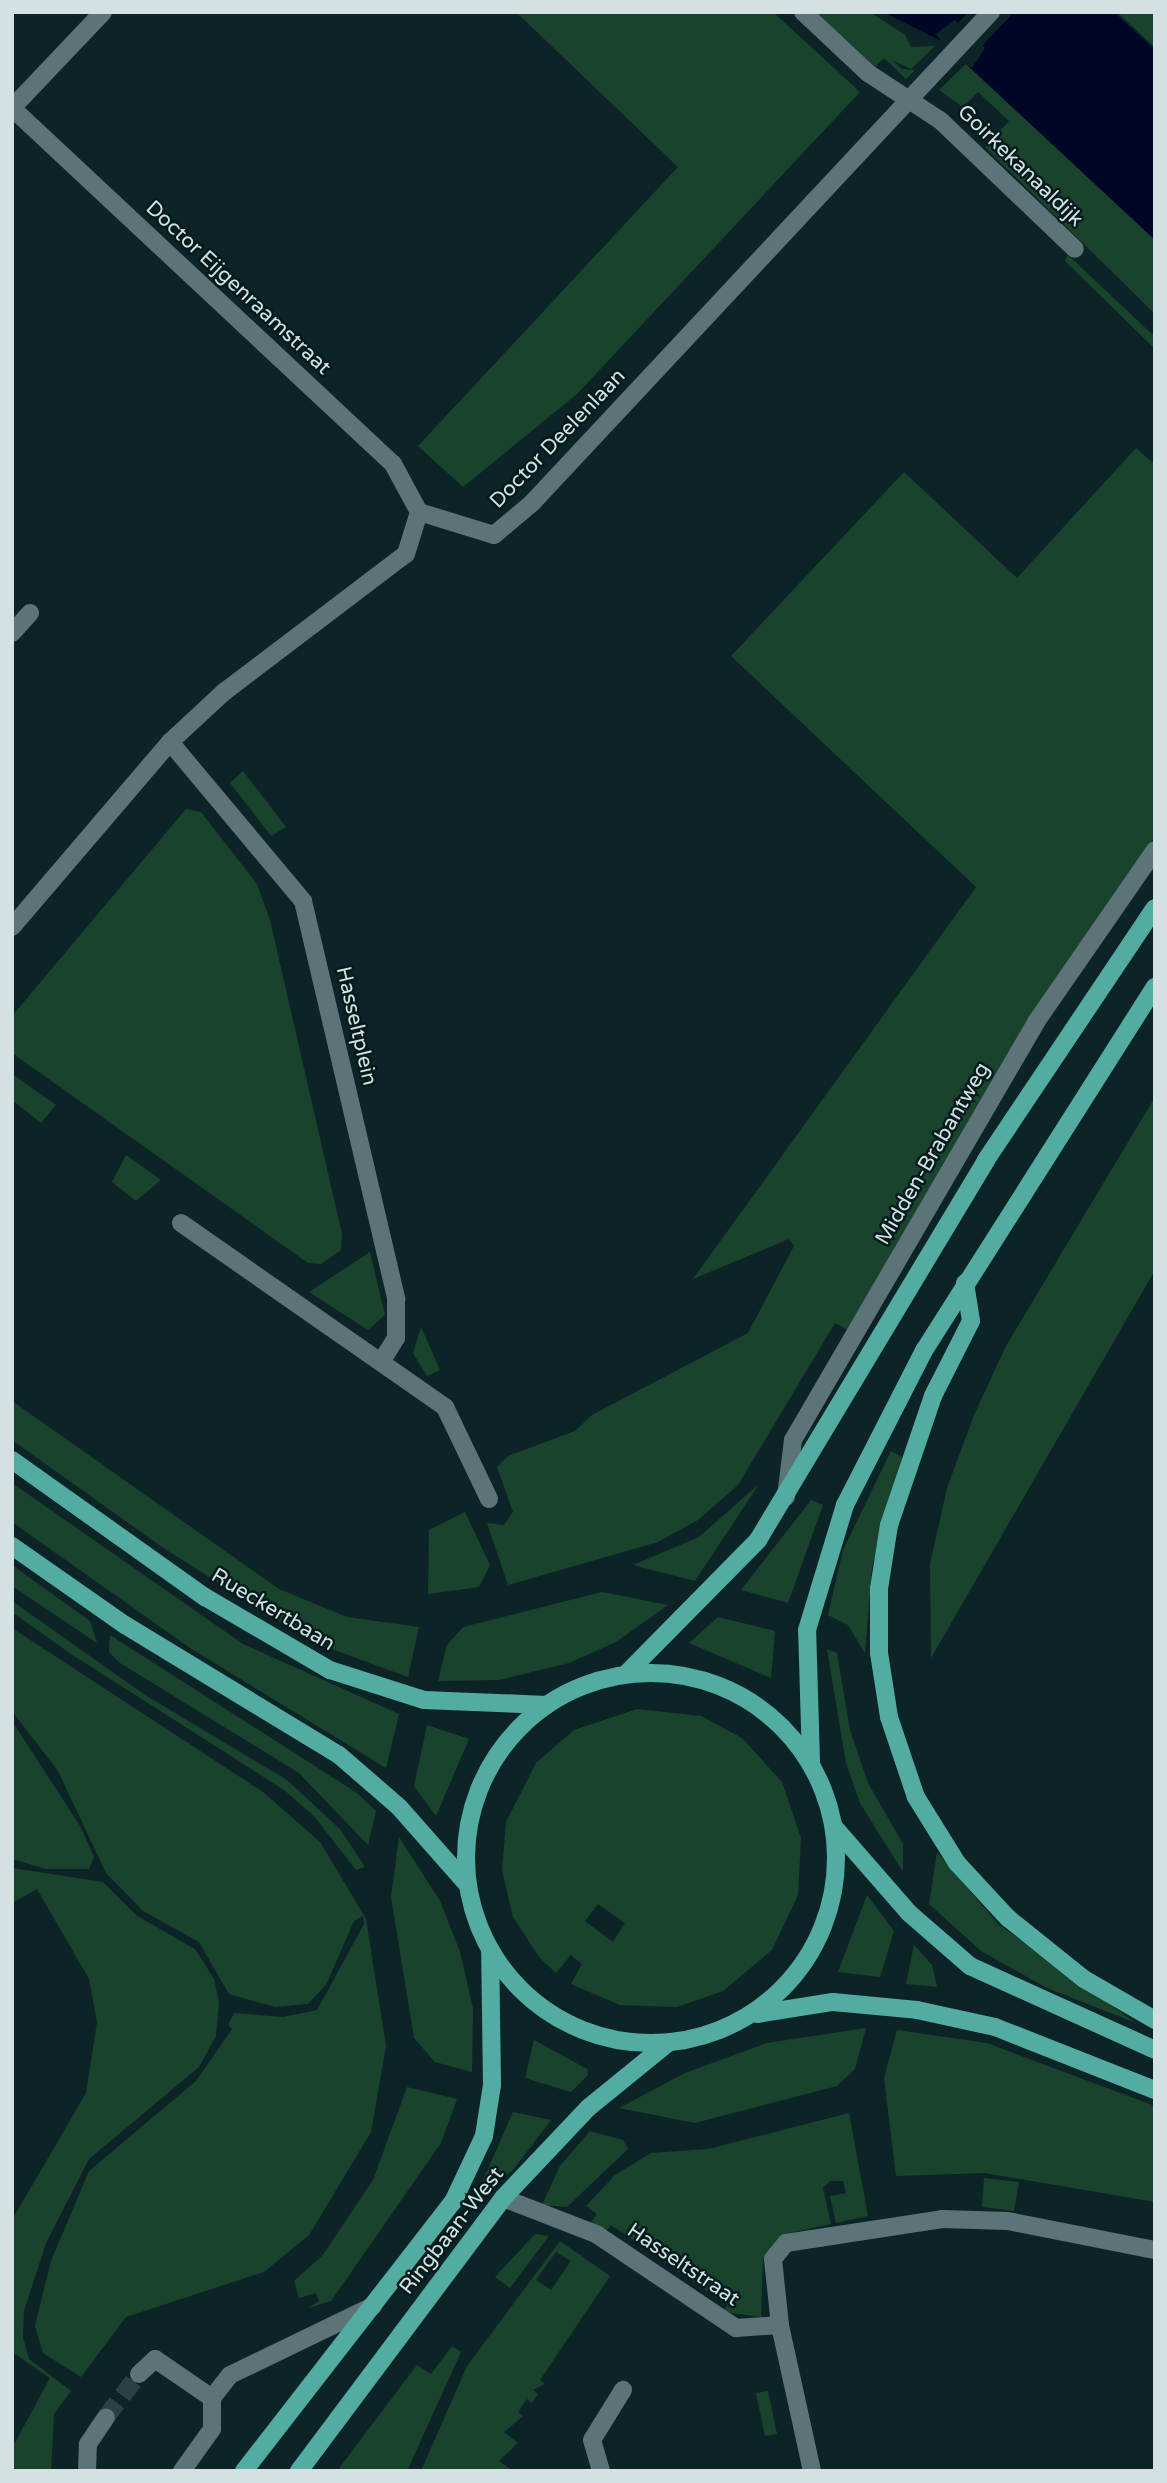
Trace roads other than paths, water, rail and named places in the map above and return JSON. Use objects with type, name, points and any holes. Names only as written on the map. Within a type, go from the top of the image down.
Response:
[{"type":"main road","name":"Midden-Brabantweg","points":[[626,1674],[730,1572],[786,1497],[993,1149],[1155,908]]},
{"type":"main road","points":[[811,1765],[807,1630],[820,1574],[845,1505],[965,1283],[1155,987]]},
{"type":"main road","points":[[965,1283],[971,1321],[907,1463],[879,1589],[879,1653],[906,1771],[957,1863],[1008,1918],[1084,1979],[1155,2020]]},
{"type":"main road","name":"Rueckertbaan","points":[[12,1460],[205,1597],[330,1670],[424,1700],[547,1704]]},
{"type":"main road","points":[[12,1546],[125,1625],[339,1755],[399,1807],[467,1885]]},
{"type":"main road","points":[[747,2017],[790,1982],[820,1935],[835,1882],[834,1827],[811,1765],[777,1723],[732,1692],[680,1675],[626,1674],[547,1704],[508,1739],[481,1783],[467,1832],[467,1885],[490,1950],[520,1989],[565,2022],[618,2041],[668,2043],[747,2017],[833,2002],[917,2010],[995,2027],[1155,2090]]},
{"type":"main road","points":[[834,1827],[909,1913],[970,1966],[1155,2050]]},
{"type":"main road","name":"Ringbaan-West","points":[[244,2471],[453,2202],[484,2136],[494,2070],[490,1950]]},
{"type":"main road","name":"Ringbaan-West","points":[[299,2471],[503,2198],[588,2108],[668,2043]]},
{"type":"street","points":[[12,108],[103,12]]},
{"type":"street","name":"Goirkekanaaldijk","points":[[803,12],[908,101],[941,121],[1075,249]]},
{"type":"street","points":[[908,101],[991,12]]},
{"type":"street","name":"Doctor Deelenlaan","points":[[419,512],[494,535],[532,503],[908,101]]},
{"type":"street","name":"Doctor Eijgenraamstraat","points":[[12,108],[393,464],[419,512]]},
{"type":"street","points":[[12,927],[170,742],[224,692],[384,576],[410,547],[419,512]]},
{"type":"street","points":[[12,633],[30,613]]},
{"type":"street","name":"Hasseltplein","points":[[170,742],[303,901],[396,1299],[396,1338],[381,1362]]},
{"type":"street","name":"Midden-Brabantweg","points":[[786,1497],[793,1440],[1036,1022],[1155,850]]},
{"type":"street","points":[[181,1223],[445,1407],[489,1499]]},
{"type":"street","name":"Hasseltstraat","points":[[503,2198],[596,2234],[736,2328],[780,2325]]},
{"type":"street","points":[[812,2471],[780,2325],[773,2259],[786,2243],[810,2236],[890,2223],[1008,2221],[1155,2250]]},
{"type":"street","name":"Ringbaan-West","points":[[212,2398],[230,2375],[373,2306]]},
{"type":"street","points":[[139,2374],[155,2359],[212,2398],[212,2429],[182,2471]]},
{"type":"street","points":[[601,2471],[592,2440],[623,2389]]},
{"type":"street","points":[[87,2471],[88,2444],[106,2417]]},
{"type":"water","points":[[883,12],[1114,12],[1155,50],[1155,240],[966,64],[972,68],[985,48],[955,20],[936,34],[941,41]]},
{"type":"tunnel","points":[[106,2417],[139,2374]]}]
